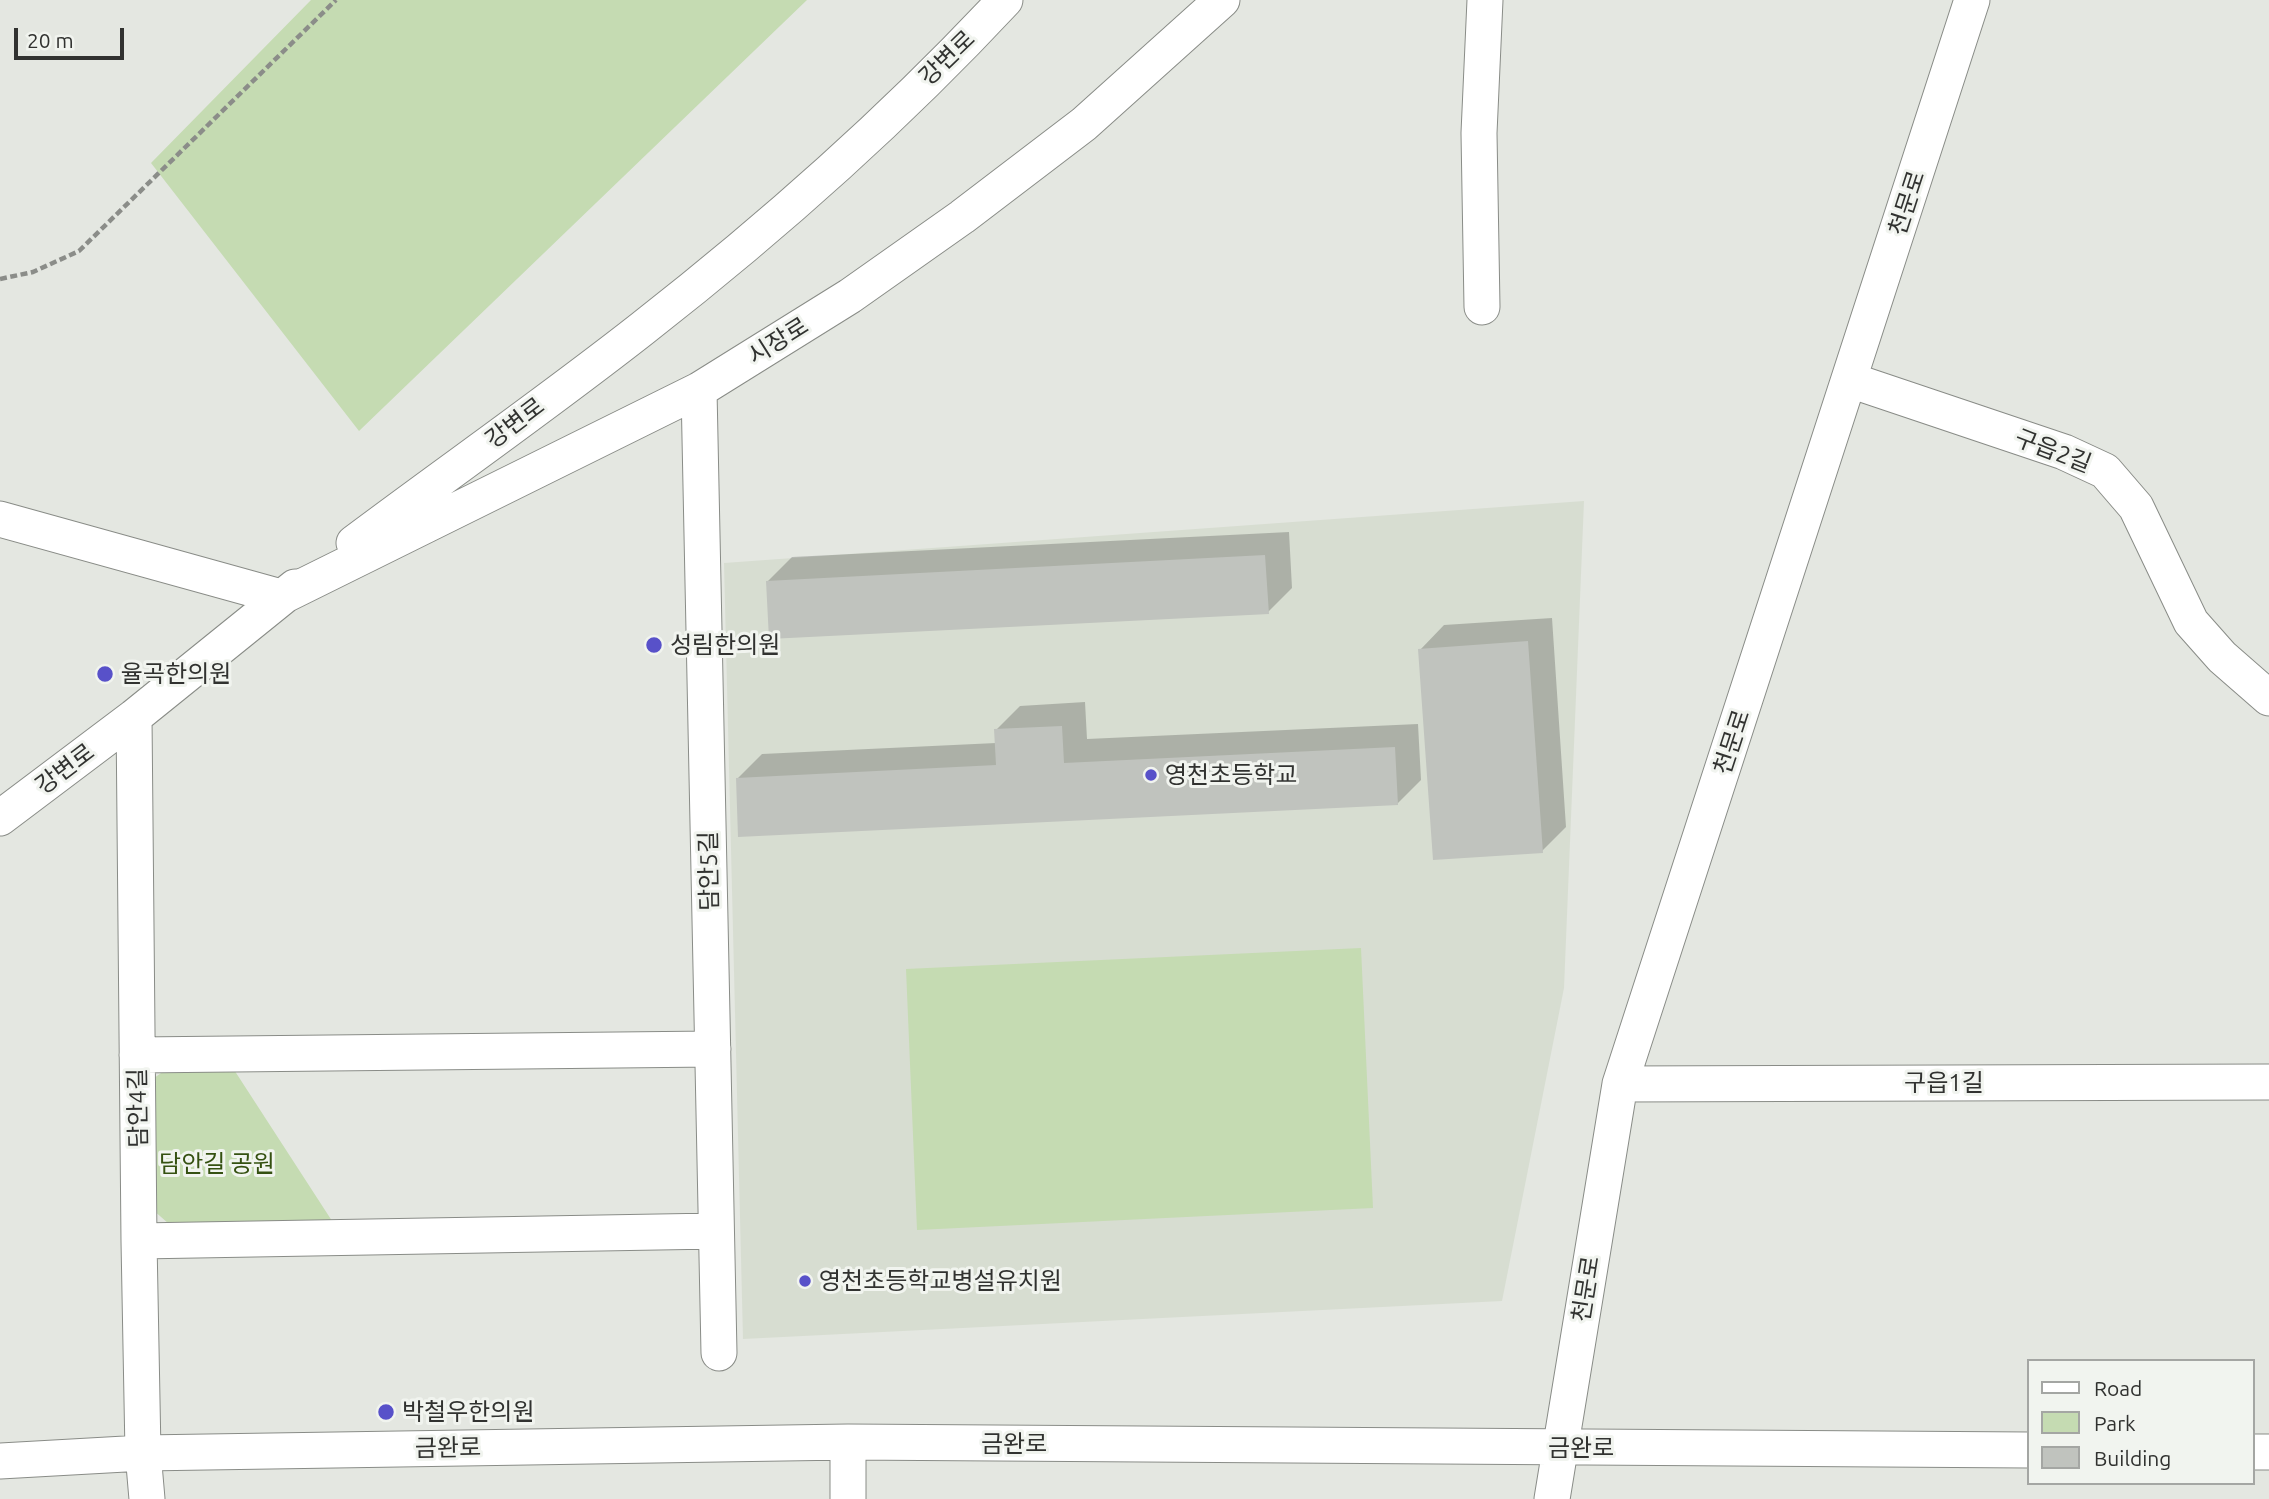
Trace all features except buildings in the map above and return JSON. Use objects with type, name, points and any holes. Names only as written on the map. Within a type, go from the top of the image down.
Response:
[{"type":"street","points":[[972,35],[990,0]]},
{"type":"street","name":"강변로","points":[[0,818],[134,717],[281,597],[644,328],[796,201],[972,35],[1005,0]]},
{"type":"street","points":[[972,35],[1023,0]]},
{"type":"street","name":"시장로","points":[[281,597],[699,390],[850,296],[962,217],[1084,124],[1222,0]]},
{"type":"street","points":[[1482,307],[1479,133],[1485,0]]},
{"type":"street","name":"천문로","points":[[1552,1499],[1619,1084],[1972,0]]},
{"type":"street","name":"구읍2길","points":[[1850,380],[2064,452],[2105,471],[2136,507],[2191,622],[2222,657],[2269,698]]},
{"type":"street","name":"담안5길","points":[[699,390],[719,1353]]},
{"type":"street","points":[[0,519],[281,597]]},
{"type":"street","name":"담안4길","points":[[134,717],[139,1241],[143,1453],[147,1499]]},
{"type":"street","points":[[137,1055],[713,1049]]},
{"type":"street","name":"구읍1길","points":[[1619,1084],[2269,1082]]},
{"type":"street","points":[[139,1241],[716,1231]]},
{"type":"street","points":[[848,1442],[848,1499]]},
{"type":"street","name":"금완로","points":[[0,1461],[143,1453],[848,1442],[2028,1450]]},
{"type":"path","points":[[0,279],[33,272],[79,251],[336,0]]},
{"type":"shaded area","name":"영천초등학교","points":[[1584,501],[1564,988],[1502,1301],[743,1339],[724,563]]},
{"type":"green space","points":[[311,0],[807,0],[359,431],[151,163]]},
{"type":"green space","points":[[1361,948],[1373,1208],[917,1230],[906,969]]},
{"type":"green space","name":"담안길 공원","points":[[229,1062],[334,1224],[177,1231],[152,1209],[150,1081],[175,1063]]},
{"type":"place","name":"성림한의원","points":[[654,645]]},
{"type":"place","name":"율곡한의원","points":[[105,674]]},
{"type":"place","name":"영천초등학교","points":[[1151,775]]},
{"type":"place","name":"영천초등학교병설유치원","points":[[805,1281]]},
{"type":"place","name":"박철우한의원","points":[[386,1412]]}]
